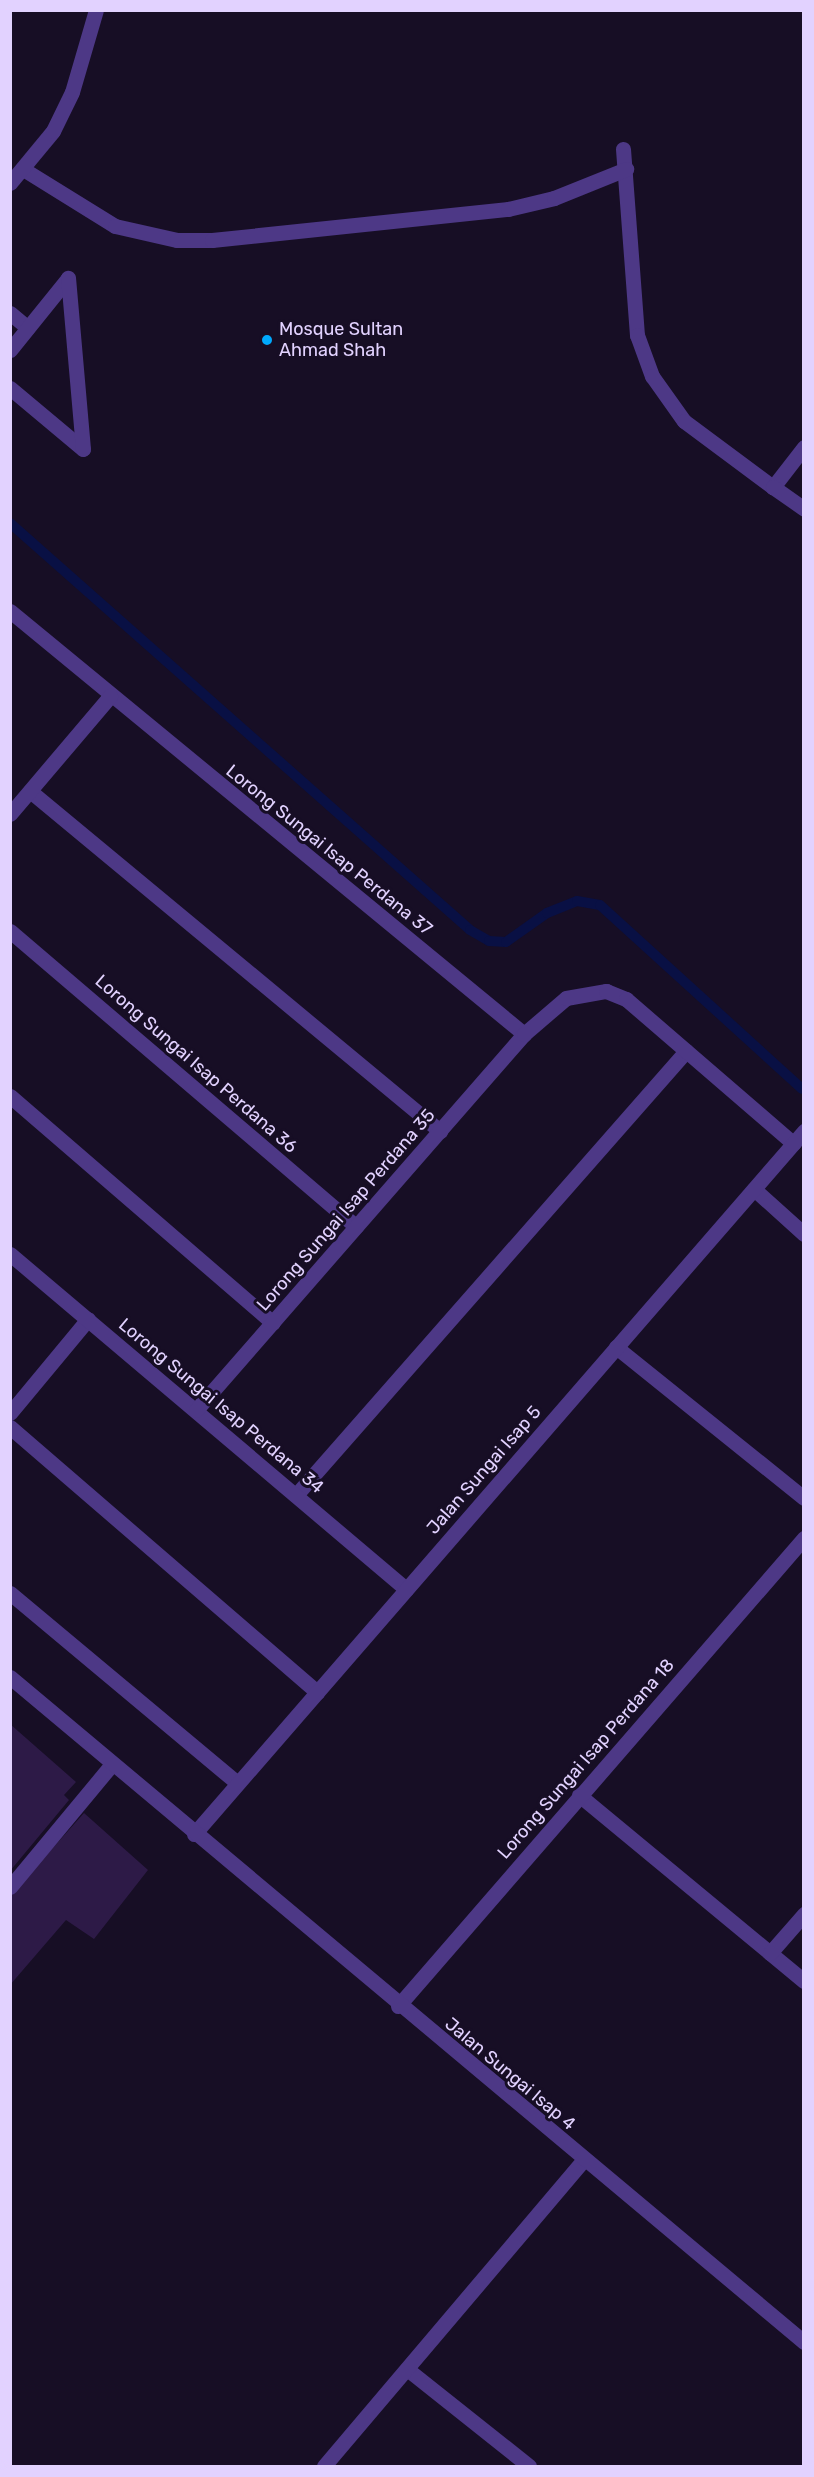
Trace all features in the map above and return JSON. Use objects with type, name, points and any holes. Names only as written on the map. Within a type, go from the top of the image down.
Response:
[{"type":"street","points":[[10,183],[52,131],[72,92],[96,10]]},
{"type":"street","points":[[623,148],[637,335],[652,376],[684,421],[804,509]]},
{"type":"street","points":[[23,169],[115,226],[166,238],[212,240],[508,209],[554,198],[626,169]]},
{"type":"street","points":[[10,350],[68,278],[83,449],[10,388]]},
{"type":"street","points":[[10,313],[28,328]]},
{"type":"street","points":[[773,487],[804,447]]},
{"type":"street","name":"Lorong Sungai Isap Perdana 37","points":[[12,616],[524,1034]]},
{"type":"street","points":[[10,814],[110,696]]},
{"type":"street","points":[[30,791],[440,1131]]},
{"type":"street","name":"Lorong Sungai Isap Perdana 36","points":[[10,931],[356,1227]]},
{"type":"street","name":"Lorong Sungai Isap Perdana 35","points":[[196,1410],[524,1034],[566,998],[606,991],[626,999],[686,1051],[798,1137]]},
{"type":"street","points":[[296,1495],[686,1051]]},
{"type":"street","points":[[10,1096],[273,1323]]},
{"type":"street","name":"Jalan Sungai Isap 5","points":[[194,1834],[798,1137]]},
{"type":"street","points":[[754,1189],[804,1234]]},
{"type":"street","name":"Lorong Sungai Isap Perdana 34","points":[[10,1254],[406,1589]]},
{"type":"street","points":[[10,1413],[88,1319]]},
{"type":"street","points":[[616,1347],[804,1498]]},
{"type":"street","points":[[10,1427],[317,1692]]},
{"type":"street","name":"Lorong Sungai Isap Perdana 18","points":[[398,2006],[804,1538]]},
{"type":"street","points":[[10,1593],[237,1783]]},
{"type":"street","name":"Jalan Sungai Isap 4","points":[[10,1677],[583,2161],[804,2342]]},
{"type":"street","points":[[10,1887],[112,1764]]},
{"type":"street","points":[[579,1795],[804,1981]]},
{"type":"street","points":[[770,1953],[804,1914]]},
{"type":"street","points":[[324,2466],[583,2161]]},
{"type":"street","points":[[408,2369],[529,2466]]},
{"type":"building","points":[[10,1724],[76,1782],[64,1795],[69,1800],[10,1871]]},
{"type":"building","points":[[84,1813],[148,1870],[94,1939],[66,1920],[10,1985],[10,1896]]},
{"type":"waterway","points":[[10,523],[470,930],[489,941],[506,942],[547,913],[577,901],[600,905],[802,1089]]},
{"type":"place","name":"Mosque Sultan Ahmad Shah","points":[[267,340]]}]
